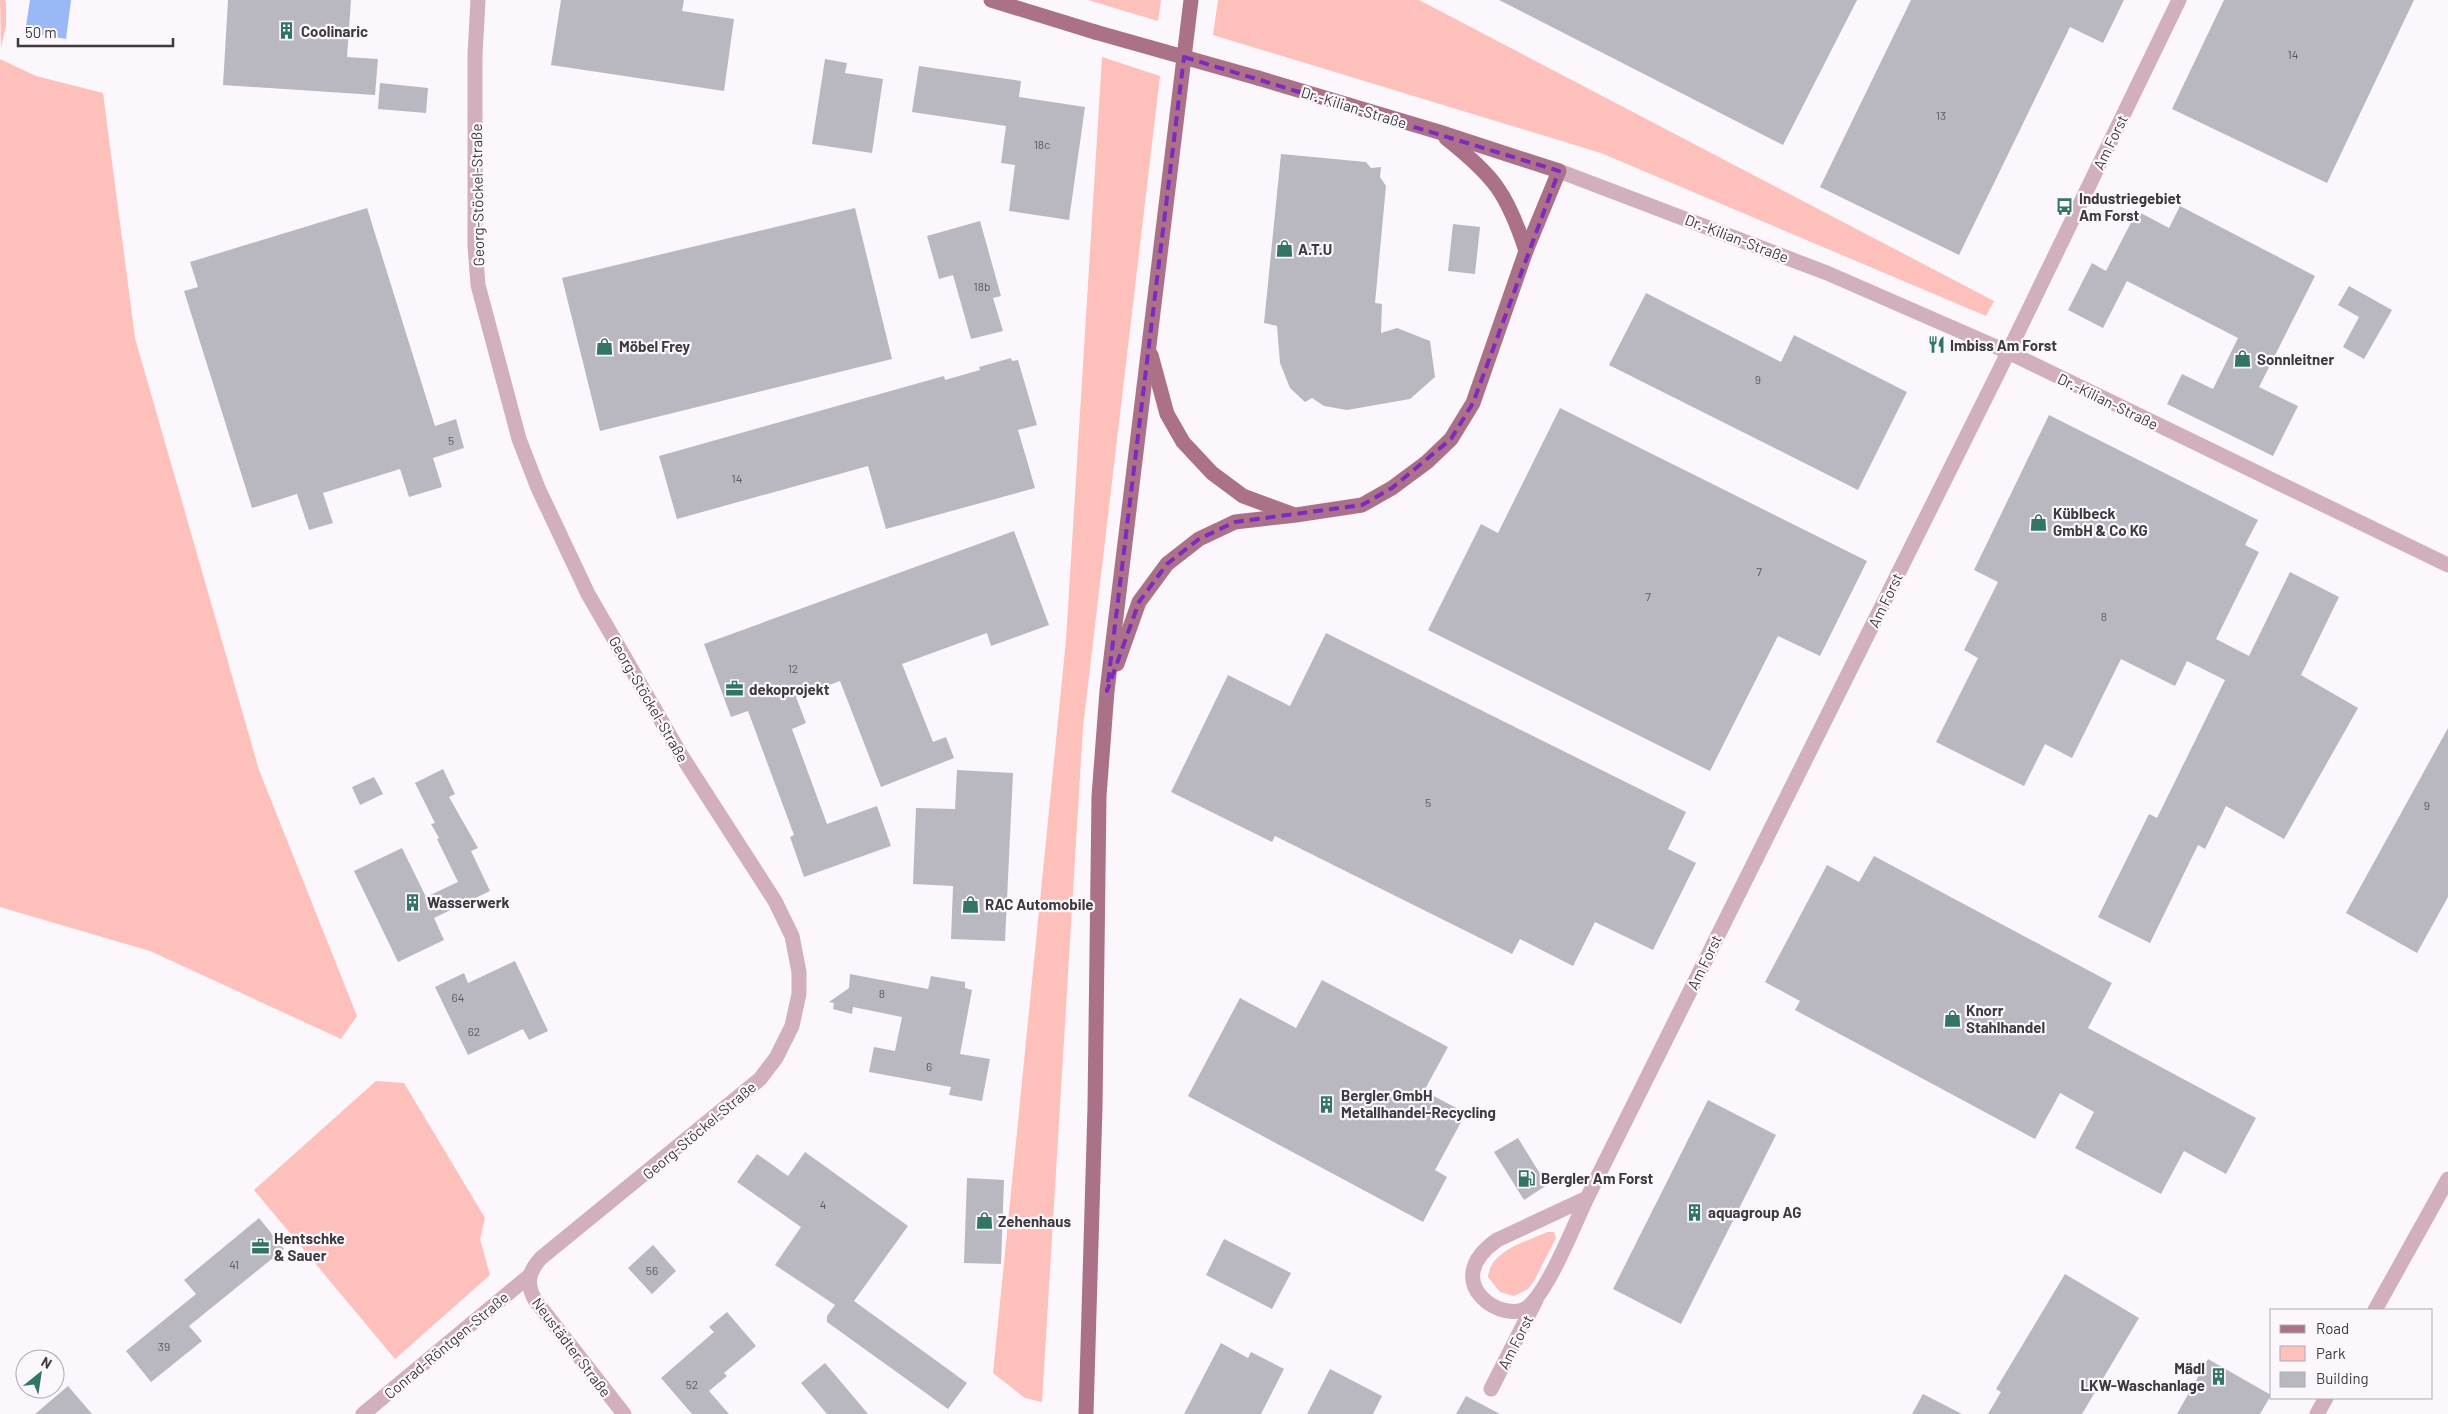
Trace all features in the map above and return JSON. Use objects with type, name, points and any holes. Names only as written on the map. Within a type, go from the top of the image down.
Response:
[{"type":"main road","name":"Dr.-Kilian-Straße","points":[[991,0],[1440,132],[1558,171]]},
{"type":"main road","points":[[1086,1414],[1095,1107],[1099,796],[1107,691],[1191,0]]},
{"type":"main road","points":[[1440,132],[1478,164],[1503,194],[1514,216],[1526,251]]},
{"type":"main road","points":[[1107,691],[1139,602],[1167,564],[1199,539],[1235,522],[1296,515],[1362,504],[1406,478],[1427,462],[1451,439],[1473,404],[1526,251],[1558,171]]},
{"type":"main road","points":[[1149,348],[1167,414],[1183,442],[1212,473],[1243,496],[1296,515]]},
{"type":"street","name":"Georg-Stöckel-Straße","points":[[478,0],[475,55],[477,205],[475,246],[478,285],[518,438],[538,488],[588,594],[681,755],[775,901],[792,936],[799,972],[798,994],[792,1026],[776,1058],[760,1079],[541,1258],[529,1276]]},
{"type":"street","name":"Am Forst","points":[[1491,1389],[2008,352],[2179,0]]},
{"type":"street","name":"Dr.-Kilian-Straße","points":[[1558,171],[1827,273],[2008,352],[2448,566]]},
{"type":"street","points":[[2376,1309],[2448,1179]]},
{"type":"street","name":"Am Forst","points":[[1539,1295],[1527,1308],[1514,1311],[1496,1308],[1481,1298],[1474,1286],[1471,1273],[1477,1258],[1496,1240],[1587,1198]]},
{"type":"street","name":"Conrad-Röntgen-Straße","points":[[363,1414],[529,1276]]},
{"type":"street","name":"Neustädter Straße","points":[[529,1276],[531,1292],[535,1300],[624,1414]]},
{"type":"street","points":[[2317,1414],[2325,1399]]},
{"type":"highlighted area","points":[[1184,57],[1559,171],[1473,403],[1451,439],[1392,488],[1362,505],[1235,522],[1199,539],[1167,564],[1139,602],[1107,691]]},
{"type":"green space","points":[[0,0],[5,0],[6,3],[6,26],[1,48]]},
{"type":"green space","points":[[1088,0],[1161,0],[1158,21]]},
{"type":"green space","points":[[1218,0],[1419,0],[1994,301],[1986,316],[1601,153],[1213,35]]},
{"type":"green space","points":[[1102,57],[1160,76],[1083,727],[1042,1402],[1025,1398],[993,1373],[1066,640]]},
{"type":"green space","points":[[0,59],[36,76],[103,93],[135,338],[259,770],[357,1016],[341,1039],[150,951],[0,907]]},
{"type":"green space","points":[[376,1081],[404,1083],[485,1218],[480,1239],[490,1275],[395,1359],[254,1190]]},
{"type":"green space","points":[[1547,1232],[1554,1232],[1556,1238],[1528,1289],[1514,1296],[1500,1292],[1488,1277],[1496,1260],[1511,1248]]},
{"type":"water","points":[[30,0],[71,0],[66,39],[25,32]]},
{"type":"building","name":"Coolinaric","points":[[228,0],[351,0],[347,57],[378,59],[375,95],[223,85]]},
{"type":"building","points":[[561,0],[684,0],[682,11],[734,19],[724,91],[551,65]]},
{"type":"building","points":[[1499,0],[1857,0],[1783,145]]},
{"type":"building","points":[[1911,0],[2124,0],[2103,43],[2070,27],[1959,255],[1820,187]]},
{"type":"building","points":[[2224,0],[2414,0],[2327,183],[2172,109]]},
{"type":"building","points":[[825,59],[847,63],[845,73],[883,79],[872,153],[812,144]]},
{"type":"building","points":[[919,66],[1021,81],[1019,97],[1085,107],[1069,220],[1009,211],[1015,165],[1001,163],[1006,126],[912,112]]},
{"type":"building","points":[[380,83],[428,88],[426,113],[378,109]]},
{"type":"building","points":[[1281,154],[1366,162],[1371,168],[1381,167],[1380,177],[1386,186],[1375,303],[1382,304],[1381,333],[1397,328],[1430,341],[1435,377],[1410,399],[1347,410],[1324,406],[1312,398],[1305,402],[1290,388],[1280,363],[1277,326],[1264,323]]},
{"type":"building","points":[[2180,206],[2315,276],[2259,387],[2298,406],[2273,456],[2167,404],[2182,374],[2213,389],[2238,338],[2127,281],[2103,328],[2068,310],[2092,263],[2106,271],[2137,211],[2169,228]]},
{"type":"building","points":[[367,208],[435,426],[456,419],[464,448],[433,458],[442,487],[409,497],[400,469],[323,493],[333,523],[309,530],[297,494],[252,508],[184,291],[198,287],[190,262]]},
{"type":"building","points":[[855,208],[892,359],[600,431],[562,278]]},
{"type":"building","points":[[980,221],[1001,296],[993,298],[1003,331],[971,339],[953,275],[939,279],[927,236]]},
{"type":"building","points":[[1453,224],[1480,227],[1475,274],[1448,271]]},
{"type":"building","points":[[2349,286],[2392,310],[2364,359],[2343,347],[2359,317],[2338,305]]},
{"type":"building","points":[[1646,293],[1781,362],[1794,335],[1907,392],[1858,490],[1609,365]]},
{"type":"building","points":[[1011,358],[1012,361],[1018,360],[1037,425],[1018,430],[1035,488],[886,529],[868,466],[677,519],[659,456],[944,376],[945,380],[980,370],[979,367]]},
{"type":"building","points":[[1560,408],[1867,561],[1820,656],[1778,636],[1710,771],[1428,630],[1481,524],[1498,533]]},
{"type":"building","points":[[2049,415],[2258,520],[2245,545],[2259,552],[2216,639],[2249,656],[2290,572],[2339,597],[2301,675],[2358,708],[2284,839],[2226,806],[2205,849],[2198,845],[2150,943],[2098,917],[2149,814],[2157,818],[2225,680],[2187,661],[2175,686],[2121,659],[2072,758],[2045,744],[2024,786],[1936,742],[1978,658],[1964,650],[1998,582],[1974,570]]},
{"type":"building","points":[[1014,531],[1049,625],[991,646],[987,633],[902,664],[933,742],[946,737],[954,758],[881,787],[840,681],[796,697],[806,723],[792,729],[827,824],[877,806],[891,846],[804,877],[790,837],[794,835],[748,711],[731,717],[704,644]]},
{"type":"building","points":[[1326,633],[1686,812],[1668,849],[1696,863],[1653,950],[1595,922],[1573,966],[1520,939],[1512,954],[1275,836],[1272,842],[1171,792],[1228,675],[1290,706]]},
{"type":"building","points":[[2448,728],[2448,897],[2417,953],[2346,913]]},
{"type":"building","points":[[443,769],[455,794],[449,797],[478,848],[471,851],[490,891],[434,918],[444,940],[398,962],[354,871],[402,848],[426,897],[458,882],[431,824],[435,823],[415,783]]},
{"type":"building","points":[[957,770],[1013,773],[1005,941],[951,939],[953,886],[913,884],[916,808],[955,809]]},
{"type":"building","points":[[374,777],[383,794],[360,805],[352,787]]},
{"type":"building","name":"Knorr Stahlhandel","points":[[1874,856],[2112,983],[2088,1028],[2256,1118],[2226,1174],[2184,1151],[2161,1194],[2075,1148],[2094,1112],[2060,1093],[2035,1139],[1795,1010],[1800,1001],[1765,982],[1827,865],[1859,882]]},
{"type":"building","points":[[515,961],[548,1031],[529,1040],[523,1029],[468,1055],[435,987],[464,973],[468,983]]},
{"type":"building","points":[[850,974],[928,989],[931,976],[965,982],[965,988],[972,990],[960,1054],[990,1059],[982,1101],[949,1095],[951,1087],[869,1072],[874,1047],[895,1051],[902,1017],[853,1007],[852,1014],[833,1009],[834,1003],[829,1002],[849,988]]},
{"type":"building","name":"Bergler GmbH Metallhandel-Recycling","points":[[1322,980],[1448,1047],[1424,1091],[1466,1113],[1435,1170],[1447,1177],[1423,1222],[1188,1096],[1240,998],[1296,1028]]},
{"type":"building","name":"aquagroup AG","points":[[1708,1100],[1776,1135],[1681,1324],[1613,1289]]},
{"type":"building","points":[[1518,1138],[1547,1185],[1524,1200],[1494,1152]]},
{"type":"building","points":[[805,1152],[908,1226],[854,1301],[967,1383],[948,1409],[827,1322],[827,1316],[835,1305],[775,1265],[801,1227],[737,1182],[757,1154],[788,1176]]},
{"type":"building","name":"Zehenhaus","points":[[967,1178],[1004,1180],[1001,1264],[964,1263]]},
{"type":"building","points":[[259,1218],[284,1249],[189,1326],[202,1341],[151,1382],[126,1351],[196,1294],[184,1280]]},
{"type":"building","points":[[1224,1239],[1291,1273],[1272,1309],[1206,1275]]},
{"type":"building","points":[[653,1245],[676,1271],[652,1294],[628,1268]]},
{"type":"building","points":[[2065,1274],[2139,1318],[2082,1414],[1988,1414],[2001,1392],[1996,1389]]},
{"type":"building","points":[[727,1312],[756,1346],[724,1373],[727,1376],[709,1391],[729,1414],[692,1414],[661,1378],[714,1332],[709,1327]]},
{"type":"building","points":[[1221,1343],[1248,1358],[1251,1352],[1284,1369],[1261,1414],[1184,1414]]},
{"type":"building","name":"Mädl LKW-Waschanlage","points":[[2208,1359],[2270,1394],[2260,1414],[2177,1414]]},
{"type":"building","points":[[825,1363],[868,1414],[827,1414],[801,1383]]},
{"type":"building","points":[[1330,1369],[1382,1396],[1373,1414],[1307,1414]]},
{"type":"building","points":[[68,1386],[92,1414],[35,1414],[53,1399],[65,1399],[65,1389]]},
{"type":"building","points":[[1923,1394],[1962,1414],[1912,1414]]},
{"type":"building","points":[[1466,1396],[1500,1414],[1456,1414]]},
{"type":"place","name":"Coolinaric","points":[[287,31]]},
{"type":"place","name":"Industriegebiet Am Forst","points":[[2065,207]]},
{"type":"place","name":"A.T.U","points":[[1284,249]]},
{"type":"place","name":"Imbiss Am Forst","points":[[1936,345]]},
{"type":"place","name":"Möbel Frey","points":[[605,346]]},
{"type":"place","name":"Sonnleitner","points":[[2243,359]]},
{"type":"place","name":"Küblbeck GmbH & Co KG","points":[[2039,522]]},
{"type":"place","name":"dekoprojekt","points":[[735,689]]},
{"type":"place","name":"Wasserwerk","points":[[413,902]]},
{"type":"place","name":"RAC Automobile","points":[[971,904]]},
{"type":"place","name":"Knorr Stahlhandel","points":[[1952,1019]]},
{"type":"place","name":"Bergler GmbH Metallhandel-Recycling","points":[[1327,1104]]},
{"type":"place","name":"Bergler Am Forst","points":[[1527,1178]]},
{"type":"place","name":"aquagroup AG","points":[[1694,1212]]},
{"type":"place","name":"Zehenhaus","points":[[984,1221]]},
{"type":"place","name":"Hentschke & Sauer","points":[[260,1247]]},
{"type":"place","name":"Mädl LKW-Waschanlage","points":[[2219,1377]]}]
